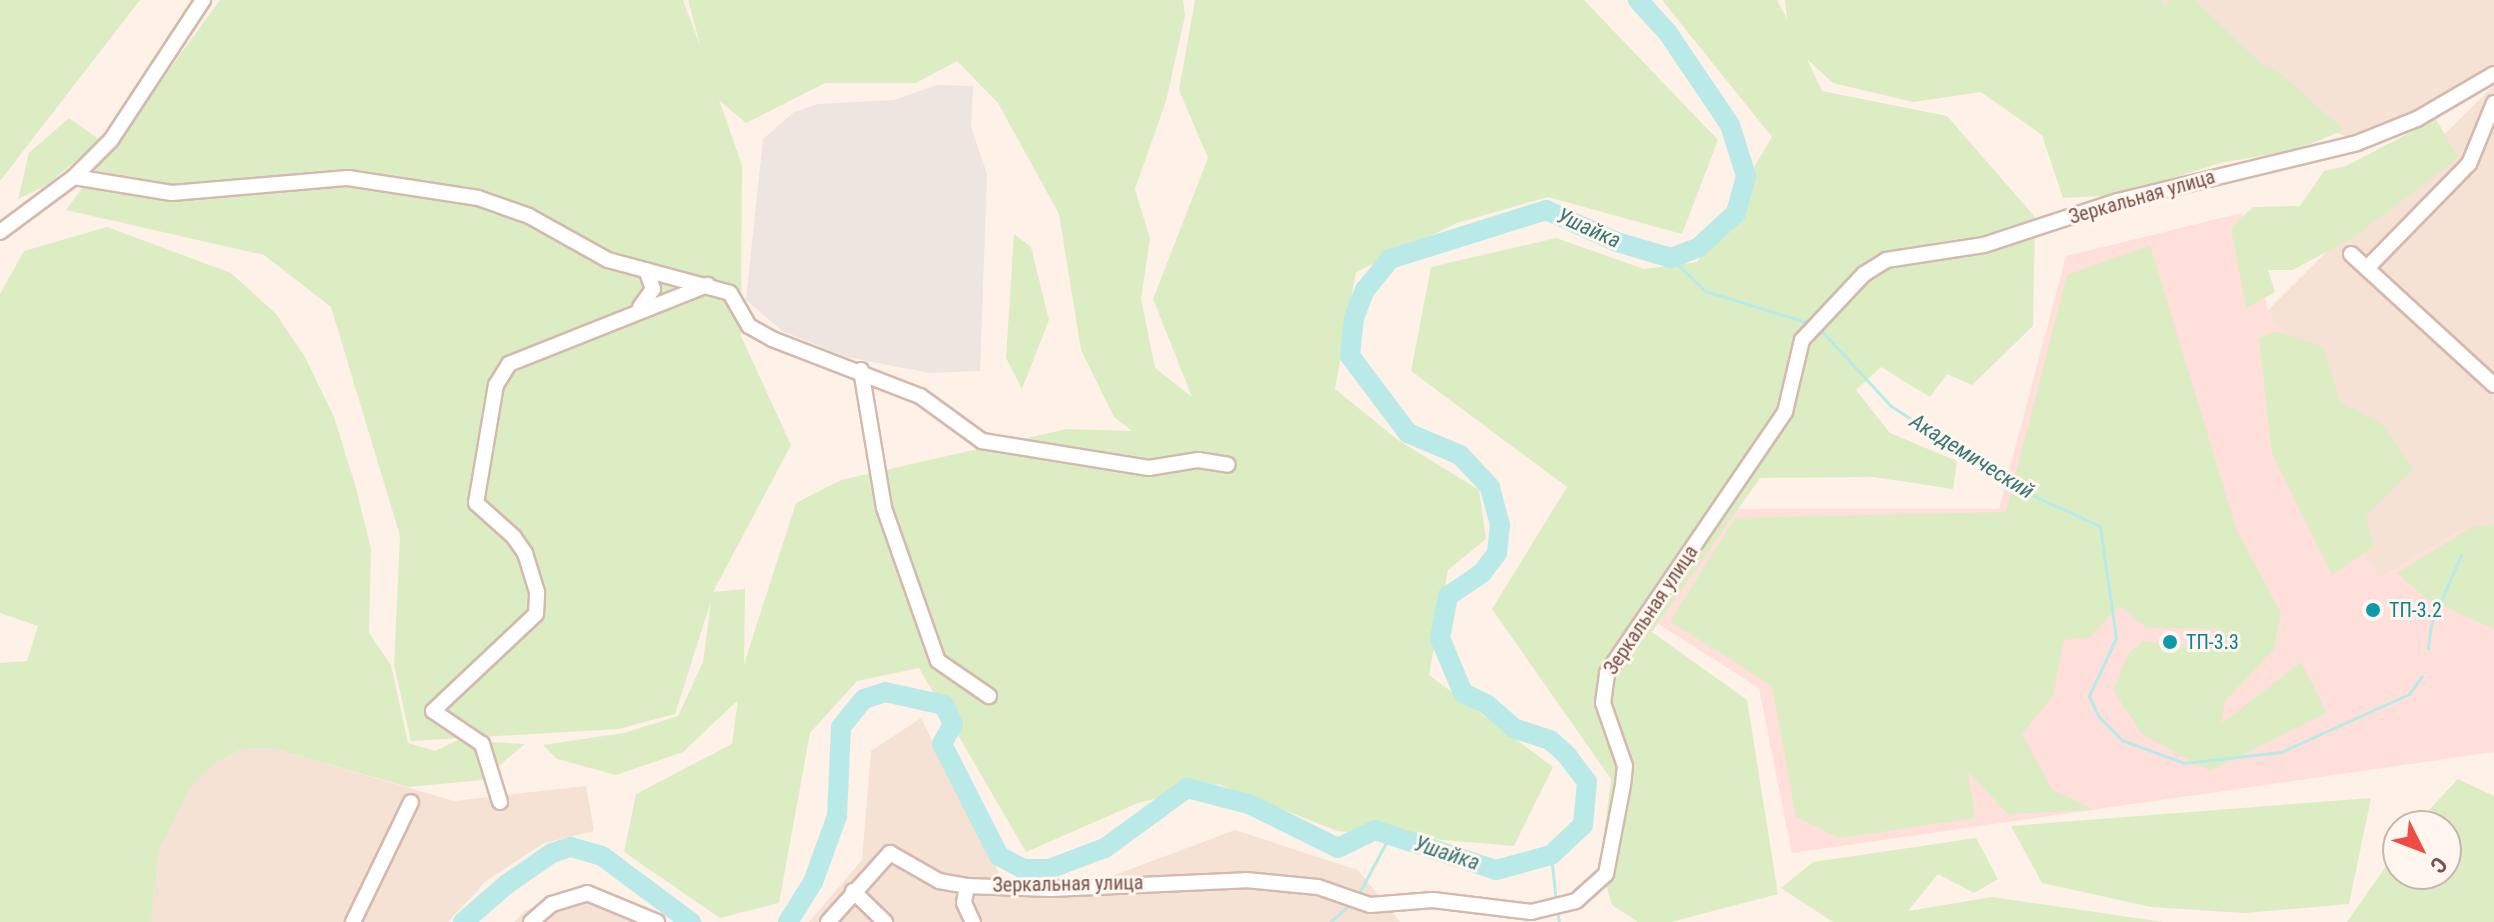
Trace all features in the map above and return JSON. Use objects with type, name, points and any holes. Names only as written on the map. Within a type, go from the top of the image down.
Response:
[{"type":"street","points":[[0,232],[74,177],[111,140],[203,0]]},
{"type":"street","name":"Зеркальная улица","points":[[828,922],[890,853],[939,881],[967,886],[1051,889],[1246,880],[1318,887],[1370,905],[1433,900],[1531,912],[1576,901],[1606,874],[1623,785],[1625,766],[1603,703],[1607,673],[1785,412],[1802,340],[1864,274],[1886,260],[1984,245],[2118,201],[2357,143],[2417,119],[2494,74]]},
{"type":"street","points":[[2367,268],[2469,164],[2494,103]]},
{"type":"street","points":[[74,177],[172,193],[348,178],[410,185],[505,206],[608,260],[730,293],[749,326],[772,339],[861,370],[920,396],[982,441],[1149,468],[1198,460],[1228,465]]},
{"type":"street","points":[[2351,254],[2492,380]]},
{"type":"street","points":[[637,310],[653,289],[646,270]]},
{"type":"street","points":[[500,802],[482,744],[433,711],[536,614],[537,592],[525,553],[514,537],[476,503],[496,385],[509,364],[637,310],[708,285]]},
{"type":"street","points":[[861,370],[884,508],[938,661],[989,696]]},
{"type":"street","points":[[353,922],[411,802]]},
{"type":"street","points":[[967,886],[964,903],[973,922]]},
{"type":"street","points":[[853,891],[885,922]]},
{"type":"street","points":[[531,922],[552,904],[587,893],[657,922]]},
{"type":"shaded area","points":[[2115,0],[2494,0],[2494,70],[2414,117],[2356,140],[2312,124]]},
{"type":"shaded area","points":[[937,85],[973,86],[971,127],[987,174],[980,371],[930,373],[846,357],[782,331],[746,300],[763,139],[794,112],[818,104],[894,100]]},
{"type":"shaded area","points":[[2494,85],[2494,535],[2461,530],[2379,578],[2314,476],[2267,311]]},
{"type":"shaded area","points":[[2242,213],[2268,310],[2354,433],[2314,476],[2379,578],[2461,530],[2494,535],[2494,752],[1792,853],[1759,688],[1654,621],[1727,509],[1999,509],[2066,256]]},
{"type":"shaded area","points":[[921,718],[1002,879],[1112,876],[1235,830],[1358,870],[1400,922],[809,922],[862,860],[871,751]]},
{"type":"shaded area","points":[[272,748],[454,801],[586,786],[594,831],[544,843],[486,881],[448,922],[151,922],[159,851],[190,788],[214,764],[242,749]]},
{"type":"shaded area","points":[[596,887],[655,922],[515,922],[524,911]]},
{"type":"green space","points":[[0,0],[140,0],[0,181]]},
{"type":"green space","points":[[220,0],[683,0],[701,48],[688,0],[1183,0],[1185,16],[1166,101],[1135,189],[1150,239],[1141,299],[1155,368],[1192,397],[1153,299],[1208,158],[1179,90],[1195,0],[1584,0],[1718,140],[1682,234],[1548,197],[1457,223],[1356,272],[1335,389],[1398,440],[1479,490],[1486,539],[1448,570],[1429,675],[1553,767],[1514,846],[1337,831],[1218,784],[1138,803],[1026,852],[919,668],[857,681],[810,733],[779,903],[720,918],[624,852],[636,794],[732,744],[738,700],[683,752],[616,775],[557,759],[543,745],[624,733],[678,716],[703,662],[711,601],[675,714],[618,729],[411,741],[394,665],[400,536],[331,307],[264,255],[66,210]],"holes":[[[957,61],[998,103],[1059,214],[1081,350],[1114,417],[1132,431],[1067,429],[841,480],[796,503],[744,664],[745,589],[713,592],[791,445],[741,336],[742,165],[719,100],[746,123],[825,83],[916,83]]]},
{"type":"green space","points":[[1662,0],[1777,0],[1787,19],[1785,0],[2161,0],[2165,6],[2170,0],[2195,0],[2262,65],[2279,72],[2344,130],[2296,150],[2220,163],[2121,195],[2063,198],[2042,135],[1981,92],[1913,102],[1833,83],[1807,59],[1822,91],[1947,116],[2035,217],[2033,326],[1972,385],[1947,374],[1930,397],[1881,367],[1856,390],[1890,433],[1957,461],[1953,489],[1873,477],[1760,478],[1652,632],[1747,700],[1778,894],[1671,922],[1638,922],[1612,905],[1600,866],[1611,779],[1492,609],[1567,487],[1411,371],[1431,267],[1556,238],[1644,269],[1697,262],[1772,137]]},
{"type":"green space","points":[[69,118],[100,140],[47,185],[18,199],[29,153]]},
{"type":"green space","points":[[2436,119],[2458,158],[2357,235],[2293,270],[2268,270],[2275,292],[2246,308],[2231,228],[2253,207],[2300,206],[2324,171],[2346,166]]},
{"type":"green space","points":[[107,227],[231,273],[276,314],[305,357],[334,417],[356,488],[371,549],[369,633],[391,665],[408,743],[435,751],[458,740],[525,744],[482,780],[408,787],[272,748],[242,749],[214,764],[190,788],[159,851],[151,922],[0,922],[0,663],[27,661],[38,626],[0,613],[0,294],[24,251]]},
{"type":"green space","points":[[1014,234],[1031,247],[1049,320],[1022,389],[1006,358]]},
{"type":"green space","points":[[2150,245],[2237,531],[2281,613],[2274,649],[2225,701],[2221,724],[2301,662],[2327,713],[2210,771],[2142,734],[2113,690],[2128,654],[2143,641],[2204,650],[2221,629],[2147,628],[2119,606],[2090,637],[2064,640],[2053,696],[2022,734],[2052,789],[2094,810],[2008,814],[1968,772],[1975,818],[1840,838],[1796,817],[1772,686],[1670,621],[1735,518],[2006,512],[2067,275]]},
{"type":"green space","points":[[2276,331],[2323,347],[2340,402],[2382,424],[2414,469],[2366,515],[2373,547],[2332,575],[2272,454],[2259,338]]},
{"type":"green space","points":[[2494,524],[2494,629],[2427,599],[2397,573],[2472,527]]},
{"type":"green space","points":[[2458,779],[2494,796],[2494,922],[2347,922],[2382,872],[2382,890],[2462,890],[2462,810],[2429,810]]},
{"type":"green space","points":[[2371,798],[2349,904],[2245,913],[2151,907],[2042,883],[2011,826]]},
{"type":"green space","points":[[1976,838],[1998,879],[1974,893],[1938,874],[1908,911],[1992,897],[2163,922],[1833,922],[1781,888],[1813,862]]},
{"type":"waterway","name":"Ушайка","points":[[788,922],[813,882],[837,816],[841,727],[864,699],[885,692],[944,705],[953,724],[942,744],[999,856],[1023,869],[1049,869],[1105,848],[1187,788],[1249,804],[1338,848],[1375,830],[1496,870],[1551,855],[1583,825],[1587,782],[1567,755],[1550,740],[1514,728],[1486,704],[1463,693],[1440,638],[1448,596],[1482,573],[1497,553],[1500,525],[1490,487],[1460,455],[1408,433],[1350,356],[1354,318],[1365,290],[1390,259],[1546,210],[1617,242],[1671,258],[1699,247],[1736,213],[1746,176],[1730,125],[1668,33],[1638,0]]},
{"type":"waterway","name":"Академический","points":[[1671,258],[1705,291],[1809,323]]},
{"type":"waterway","name":"Академический","points":[[1819,328],[1891,406],[2021,490],[2100,526],[2116,638],[2089,696],[2099,717],[2122,740],[2184,763],[2281,752],[2409,694],[2422,676]]},
{"type":"waterway","name":"Академический","points":[[2428,648],[2431,624],[2461,555]]},
{"type":"waterway","points":[[1358,895],[1390,835]]},
{"type":"waterway","name":"Ушайка","points":[[463,922],[507,884],[552,853],[571,847],[602,856],[691,922]]},
{"type":"waterway","points":[[1551,855],[1556,902]]},
{"type":"waterway","points":[[1330,922],[1351,904]]},
{"type":"waterway","points":[[1557,910],[1559,922]]},
{"type":"place","name":"ТП-3.2","points":[[2373,610]]},
{"type":"place","name":"ТП-3.3","points":[[2170,642]]}]
